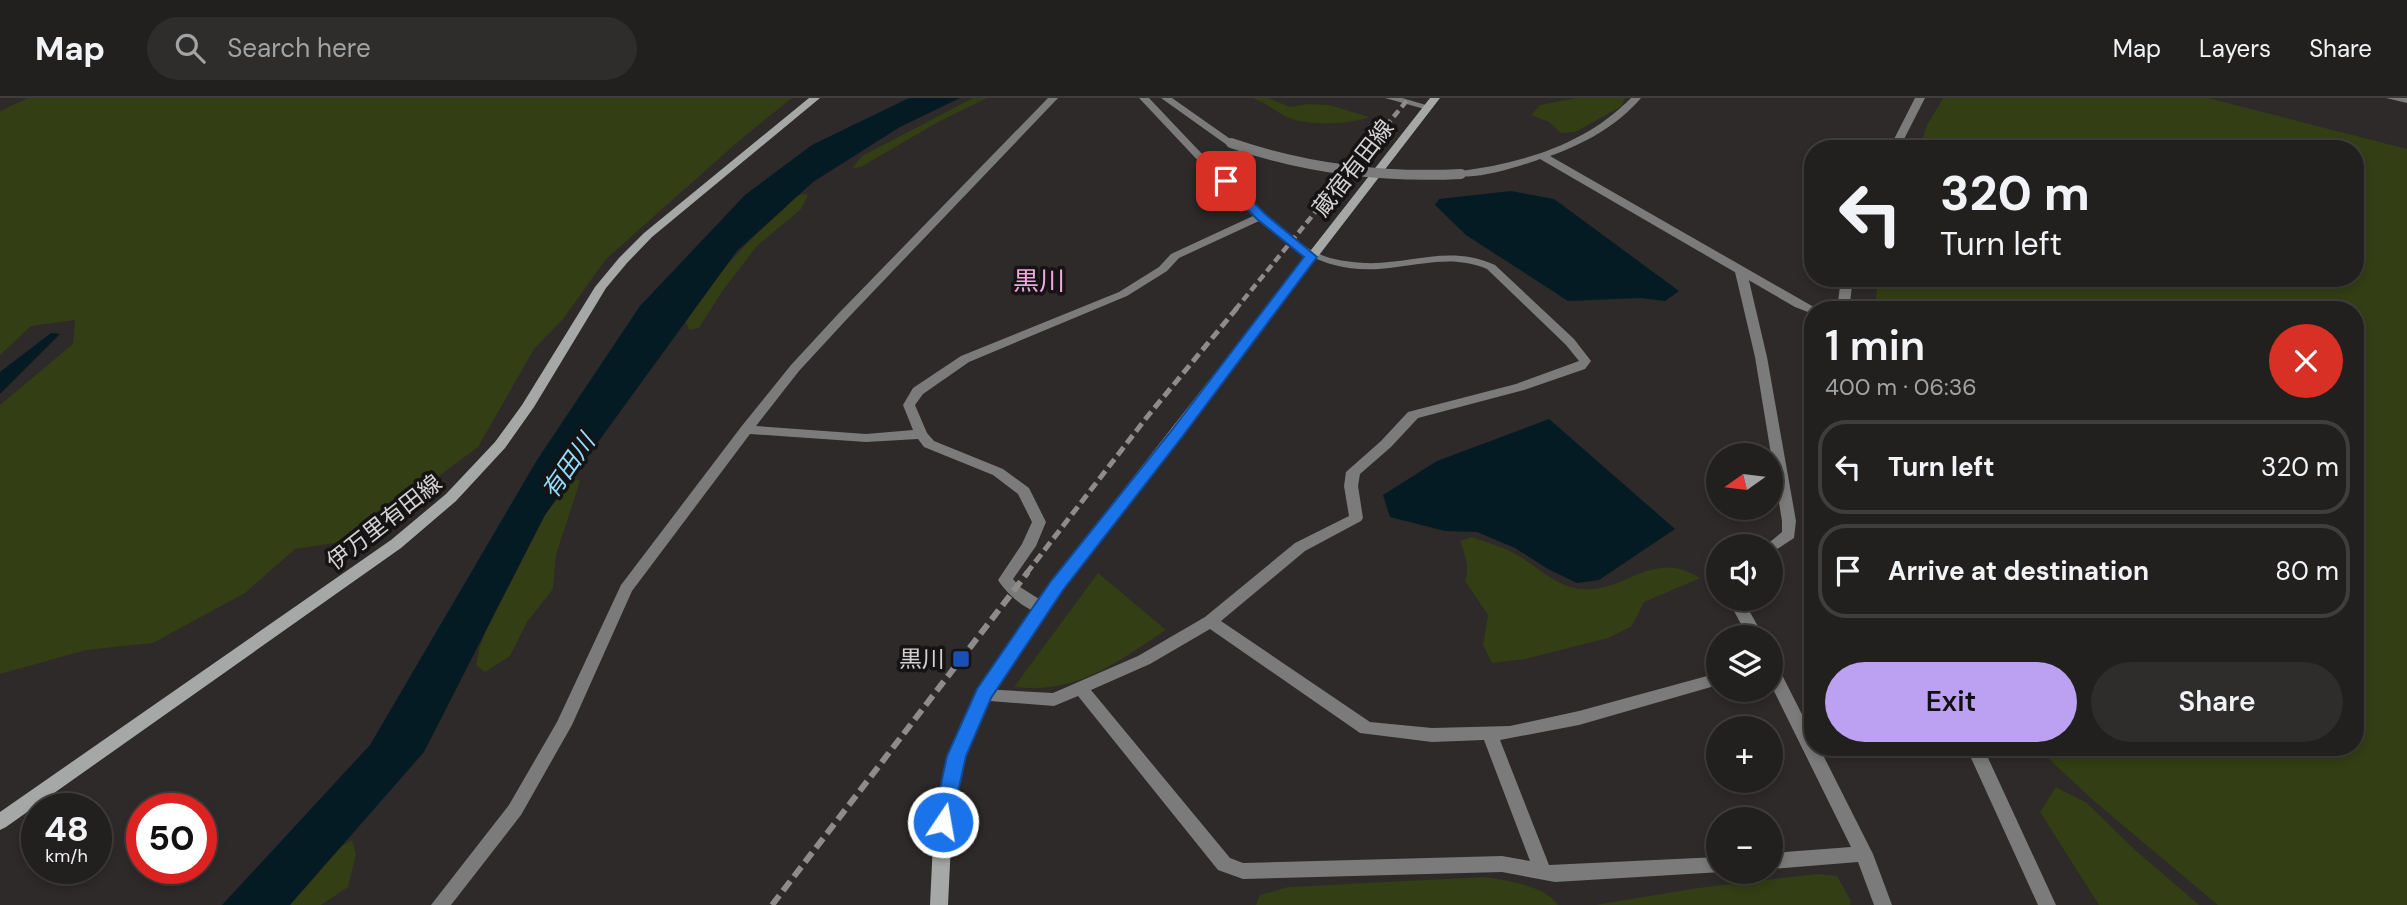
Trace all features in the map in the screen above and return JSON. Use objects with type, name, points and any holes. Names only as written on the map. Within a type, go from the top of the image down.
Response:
[{"type":"main road","name":"伊万里有田線","points":[[0,822],[396,544],[444,506],[501,444],[602,286],[625,258],[648,235],[815,98]]},
{"type":"main road","name":"蔵宿有田線","points":[[939,905],[940,849],[948,796],[957,756],[983,695],[1042,608],[1431,102]]},
{"type":"street","points":[[440,905],[515,810],[564,725],[626,589],[746,430],[795,368],[827,333],[1053,98]]},
{"type":"street","points":[[983,695],[1054,700],[1144,660],[1210,621],[1300,547],[1356,518],[1350,486],[1353,472],[1387,444],[1413,415],[1520,387],[1581,366],[1585,361],[1570,342],[1491,267],[1480,261],[1449,258],[1378,266],[1329,262],[1311,257],[1261,216],[1144,98]]},
{"type":"street","points":[[1166,98],[1231,143],[1292,163],[1333,171],[1394,177],[1461,174],[1503,168],[1542,156],[1616,118],[1636,98]]},
{"type":"street","points":[[1390,98],[1431,102]]},
{"type":"street","points":[[1899,140],[1920,98]]},
{"type":"street","points":[[2391,98],[2407,100]]},
{"type":"street","points":[[1542,156],[1804,307]]},
{"type":"street","points":[[1042,608],[1015,591],[1005,580],[1029,545],[1039,523],[1024,491],[998,472],[929,444],[921,434],[909,405],[918,391],[965,359],[1123,294],[1163,269],[1175,256],[1261,216]]},
{"type":"street","points":[[1741,272],[1761,357],[1789,522],[1789,534],[1783,539]]},
{"type":"street","points":[[746,430],[866,438],[921,434]]},
{"type":"street","points":[[1210,621],[1366,728],[1432,735],[1510,733],[1579,718],[1706,682]]},
{"type":"street","points":[[1081,689],[1224,864],[1243,871],[1502,864],[1555,874],[1706,866]]},
{"type":"street","points":[[1783,693],[1804,735]]},
{"type":"street","points":[[1489,733],[1544,872]]},
{"type":"street","points":[[1815,756],[1864,854],[1883,905]]},
{"type":"street","points":[[1978,756],[2047,905]]},
{"type":"street","points":[[1783,860],[1864,854]]},
{"type":"green space","points":[[28,98],[792,98],[741,139],[606,259],[563,319],[534,349],[478,447],[353,540],[295,549],[245,593],[153,643],[86,650],[0,674],[0,405],[73,344],[75,320],[31,326],[0,355],[0,111]]},
{"type":"green space","points":[[973,98],[987,98],[940,121],[861,167],[852,168],[862,156]]},
{"type":"green space","points":[[1253,98],[1268,98],[1290,107],[1307,104],[1329,105],[1369,117],[1340,123],[1305,122],[1287,117]]},
{"type":"green space","points":[[1576,98],[1625,98],[1622,106],[1575,132],[1561,133],[1549,122],[1531,115],[1540,105]]},
{"type":"green space","points":[[1943,98],[2208,98],[2407,149],[2407,905],[2218,905],[2094,801],[2046,756],[2364,756],[2364,301],[1876,301],[1877,287],[2364,287],[2364,140],[1922,140],[1927,125]]},
{"type":"green space","points":[[803,194],[808,195],[801,209],[757,246],[723,290],[699,328],[689,330],[686,322],[718,276],[792,200]]},
{"type":"green space","points":[[570,477],[580,481],[556,555],[553,589],[527,622],[510,656],[485,672],[476,665],[480,646],[515,558]]},
{"type":"green space","points":[[1472,537],[1512,552],[1555,580],[1573,588],[1599,588],[1640,573],[1668,567],[1700,578],[1644,602],[1632,626],[1608,638],[1525,659],[1492,663],[1483,645],[1488,615],[1465,581],[1467,565],[1460,541]]},
{"type":"green space","points":[[1098,573],[1166,630],[1095,674],[1077,681],[1037,688],[1014,687]]},
{"type":"green space","points":[[2056,787],[2087,803],[2134,849],[2199,905],[2099,905],[2040,812]]},
{"type":"green space","points":[[352,840],[356,854],[348,887],[321,905],[265,905],[320,858]]},
{"type":"green space","points":[[1817,874],[1837,876],[1851,901],[1850,905],[1595,905],[1732,884],[1783,884],[1783,878]]},
{"type":"green space","points":[[1485,877],[1535,888],[1558,905],[1256,905],[1260,895],[1288,887]]},
{"type":"water","name":"有田川","points":[[909,98],[960,98],[900,127],[813,182],[737,251],[545,515],[424,752],[290,905],[222,905],[370,745],[537,460],[640,306],[745,195],[812,145]]},
{"type":"water","points":[[1511,191],[1554,199],[1679,291],[1665,301],[1640,298],[1568,301],[1466,235],[1435,205],[1439,199]]},
{"type":"water","points":[[51,333],[60,334],[0,394],[0,372]]},
{"type":"water","points":[[1549,419],[1675,529],[1599,580],[1577,583],[1515,548],[1477,532],[1445,531],[1390,517],[1383,495],[1437,461]]},
{"type":"railway","points":[[1235,310],[1409,98]]},
{"type":"railway","points":[[1026,574],[1147,417],[1237,308]]},
{"type":"railway","points":[[772,905],[1028,572]]},
{"type":"place","name":"黒川","points":[[961,659]]},
{"type":"district","name":"黒川","points":[[1039,281]]},
{"type":"route","points":[[943,822],[957,756],[983,695],[1057,585],[1177,434],[1311,257],[1290,242],[1226,181]]}]
